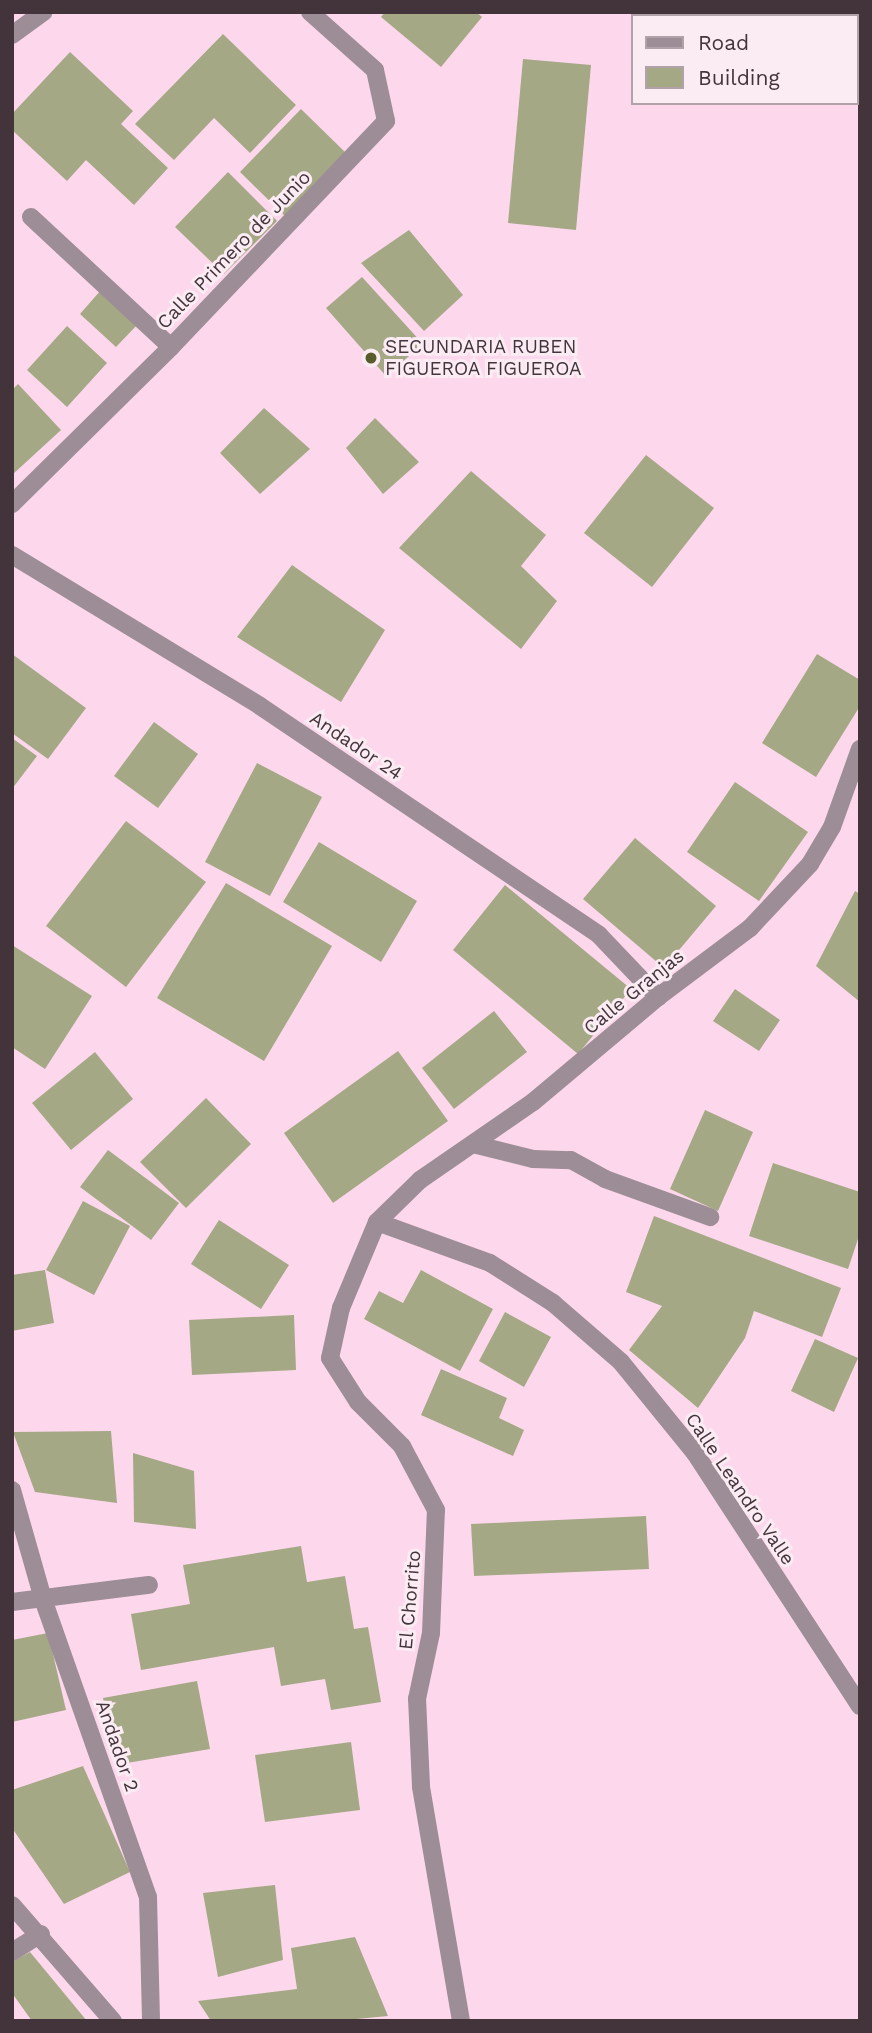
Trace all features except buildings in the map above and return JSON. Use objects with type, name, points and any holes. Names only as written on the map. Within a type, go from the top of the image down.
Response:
[{"type":"street","points":[[12,35],[44,12]]},
{"type":"street","name":"Calle Primero de Junio","points":[[12,504],[171,347],[386,121],[375,70],[310,12]]},
{"type":"street","points":[[32,217],[171,347]]},
{"type":"street","name":"Andador 24","points":[[12,555],[260,706],[598,935],[658,997]]},
{"type":"street","name":"Calle Granjas","points":[[377,1222],[420,1180],[533,1102],[658,997],[750,928],[810,864],[832,827],[860,749]]},
{"type":"street","points":[[473,1144],[533,1159],[571,1160],[605,1179],[710,1217]]},
{"type":"street","name":"Calle Leandro Valle","points":[[377,1222],[490,1263],[553,1303],[621,1362],[695,1453],[860,1706]]},
{"type":"street","name":"El Chorrito","points":[[377,1222],[341,1308],[330,1358],[358,1402],[402,1446],[436,1510],[431,1633],[417,1699],[421,1786],[461,2021]]},
{"type":"street","name":"Andador 2","points":[[12,1490],[43,1600],[148,1897],[151,2021]]},
{"type":"street","points":[[12,1602],[149,1585]]},
{"type":"street","points":[[12,1905],[41,1934],[113,2021]]},
{"type":"street","points":[[12,1952],[41,1934]]},
{"type":"place","name":"SECUNDARIA RUBEN FIGUEROA FIGUEROA","points":[[371,358]]}]
